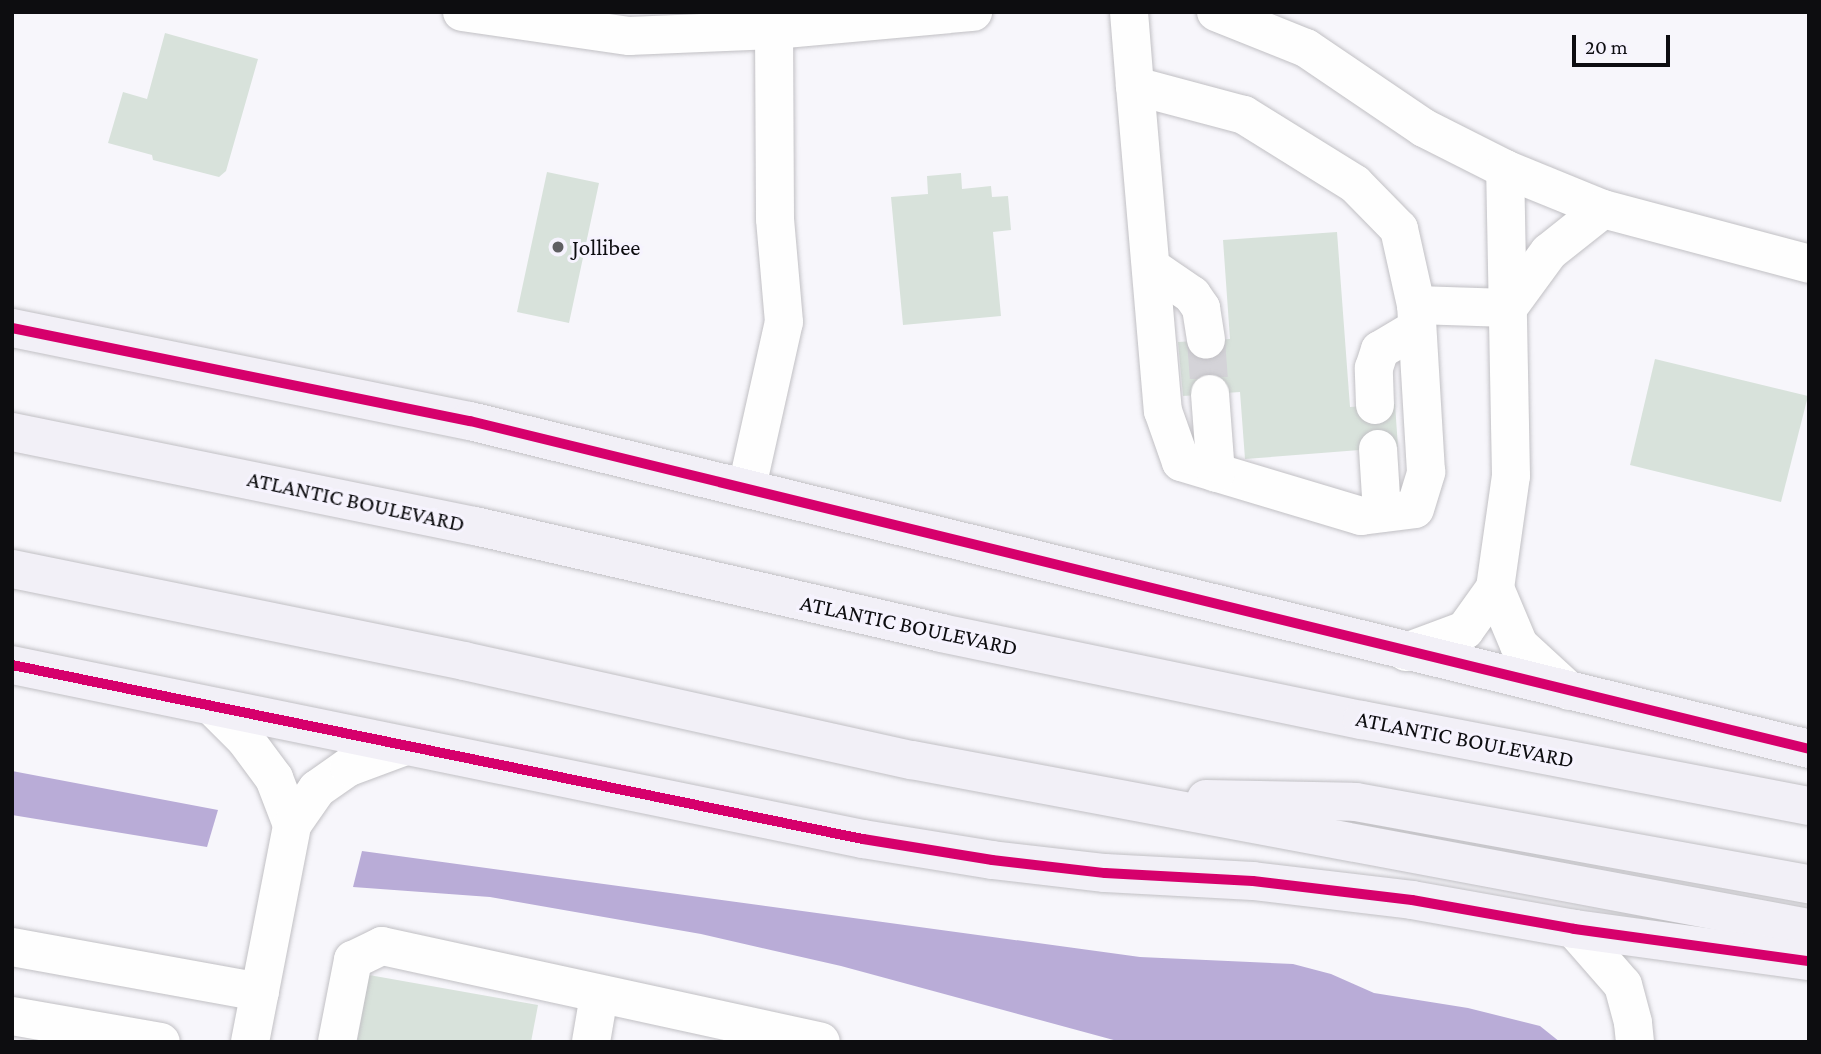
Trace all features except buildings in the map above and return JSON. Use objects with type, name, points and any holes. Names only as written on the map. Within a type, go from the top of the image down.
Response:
[{"type":"highway","points":[[12,328],[470,421],[1809,749]]},
{"type":"highway","name":"ATLANTIC BOULEVARD","points":[[12,432],[475,526],[941,633],[1362,720],[1809,806]]},
{"type":"highway","points":[[12,569],[464,662],[912,760],[1809,929]]},
{"type":"highway","points":[[12,665],[863,839],[992,860],[1105,873],[1253,881],[1373,895],[1574,929],[1809,961]]},
{"type":"highway","points":[[1103,797],[1356,802],[1809,884]]},
{"type":"street","points":[[462,12],[629,36],[774,30],[973,12]]},
{"type":"street","points":[[1129,12],[1135,86],[1163,411],[1181,461],[1361,516],[1415,509],[1426,472],[1417,316],[1399,229],[1355,184],[1244,115],[1135,86]]},
{"type":"street","points":[[1216,12],[1306,48],[1424,128],[1505,169],[1603,209],[1809,264]]},
{"type":"street","points":[[747,487],[784,322],[775,219],[774,30]]},
{"type":"street","points":[[1406,652],[1465,630],[1495,588],[1511,477],[1505,169]]},
{"type":"street","points":[[1375,405],[1374,368],[1380,351],[1417,316],[1508,308],[1549,252],[1603,209]]},
{"type":"street","points":[[1151,267],[1192,295],[1201,308],[1206,340]]},
{"type":"street","points":[[1210,394],[1216,473]]},
{"type":"street","points":[[1378,449],[1382,513]]},
{"type":"street","points":[[1495,588],[1519,645],[1569,691]]},
{"type":"street","points":[[213,707],[245,739],[274,779],[292,825]]},
{"type":"street","points":[[250,1042],[292,825],[317,789],[349,767],[403,747]]},
{"type":"street","points":[[1574,929],[1623,985],[1635,1042]]},
{"type":"street","points":[[337,1042],[353,960],[382,946],[821,1042]]},
{"type":"street","points":[[12,947],[260,992]]},
{"type":"street","points":[[591,1042],[599,995]]},
{"type":"street","points":[[12,1016],[161,1042]]},
{"type":"shaded area","points":[[12,771],[218,810],[207,847],[12,815]]},
{"type":"shaded area","points":[[362,851],[1140,957],[1293,964],[1331,974],[1374,993],[1468,1008],[1540,1026],[1560,1042],[1121,1042],[841,966],[701,934],[490,897],[353,887]]},
{"type":"tunnel","points":[[1206,340],[1210,394]]},
{"type":"cycle path","points":[[12,328],[470,421],[1809,749]]},
{"type":"cycle path","points":[[12,665],[863,839],[992,860],[1105,873],[1253,881],[1412,900],[1574,929],[1809,961]]},
{"type":"place","name":"Jollibee","points":[[558,247]]}]
